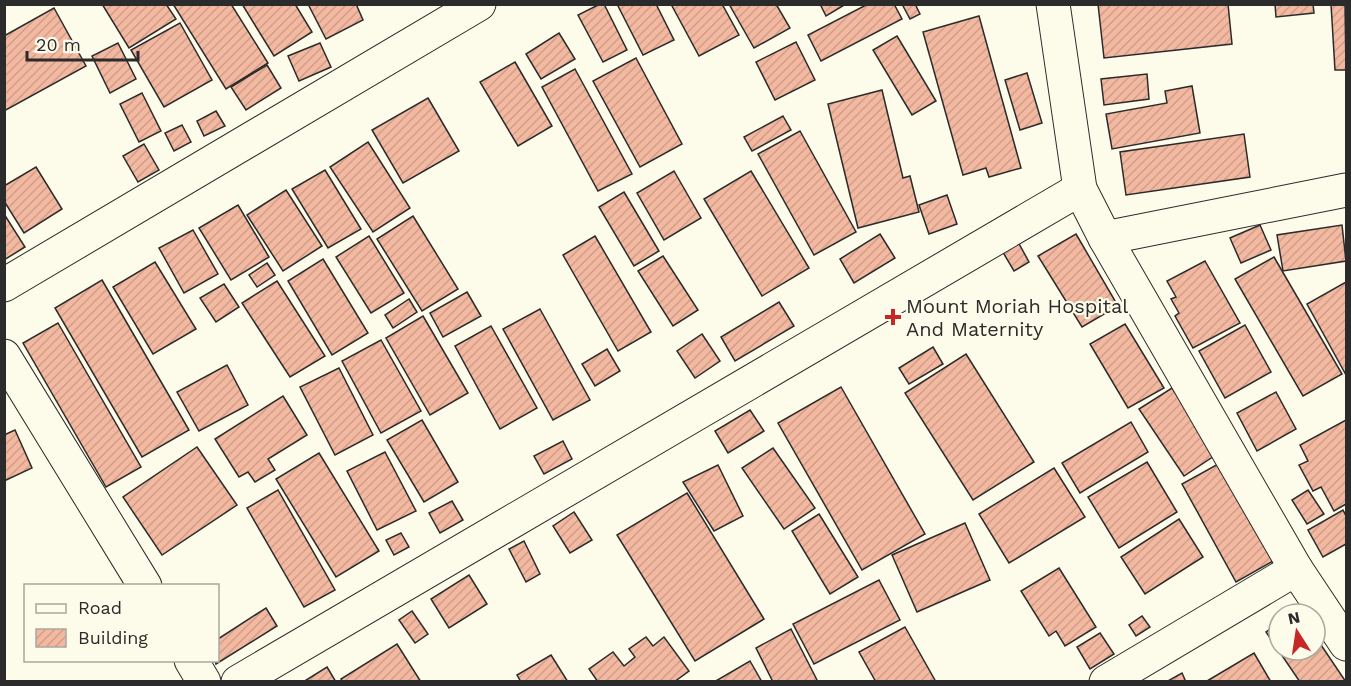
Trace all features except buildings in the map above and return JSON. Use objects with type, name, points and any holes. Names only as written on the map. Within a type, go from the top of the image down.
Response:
[{"type":"street","points":[[4,285],[479,4]]},
{"type":"street","points":[[1053,4],[1080,189],[1105,238],[1296,569],[1347,644]]},
{"type":"street","points":[[238,681],[1080,189]]},
{"type":"street","points":[[1105,238],[1347,190]]},
{"type":"street","points":[[4,356],[144,584]]},
{"type":"street","points":[[1106,681],[1296,569]]},
{"type":"street","points":[[192,662],[204,681]]},
{"type":"place","name":"Mount Moriah Hospital And Maternity","points":[[893,317]]}]
